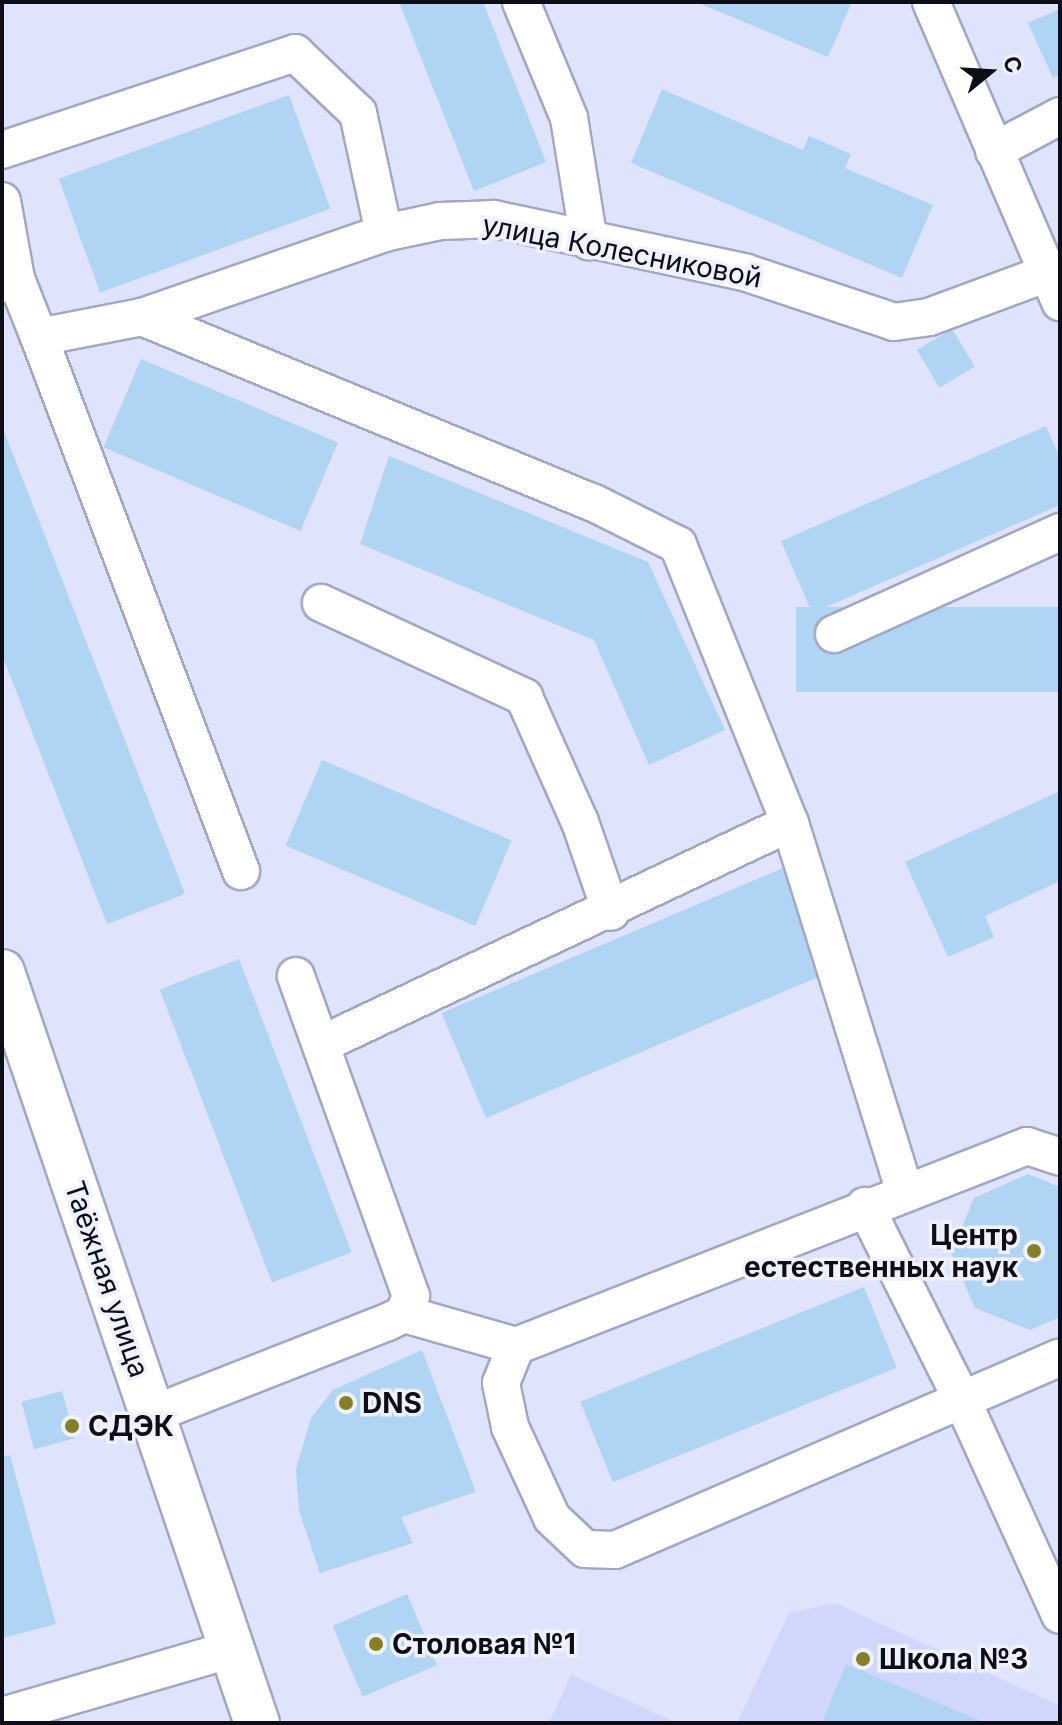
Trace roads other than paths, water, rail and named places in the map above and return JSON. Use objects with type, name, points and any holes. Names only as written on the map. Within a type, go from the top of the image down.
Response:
[{"type":"main road","name":"Таёжная улица","points":[[2,972],[12,1032],[153,1414],[257,1723]]},
{"type":"street","points":[[521,2],[569,118],[589,241]]},
{"type":"street","points":[[931,2],[1052,288]]},
{"type":"street","points":[[2,150],[295,53],[358,113],[384,233]]},
{"type":"street","points":[[994,151],[1060,116]]},
{"type":"street","points":[[2,201],[9,282],[39,337],[241,871]]},
{"type":"street","name":"улица Колесниковой","points":[[39,337],[142,317],[384,233],[440,221],[494,219],[744,272],[894,322],[929,317],[1052,288]]},
{"type":"street","points":[[142,317],[594,503],[678,545],[790,823],[905,1193]]},
{"type":"street","points":[[834,634],[1060,532]]},
{"type":"street","points":[[321,603],[524,697],[580,822],[611,912]]},
{"type":"street","points":[[324,1043],[611,912],[790,823]]},
{"type":"street","points":[[296,976],[324,1043],[411,1296],[404,1314]]},
{"type":"street","points":[[153,1414],[404,1314],[516,1346],[865,1206],[1027,1146],[1060,1157]]},
{"type":"street","points":[[865,1206],[962,1400],[1060,1615]]},
{"type":"street","points":[[516,1346],[501,1383],[510,1427],[552,1518],[585,1549],[615,1550],[1060,1357]]},
{"type":"street","points":[[2,1716],[232,1649]]},
{"type":"place","name":"Центр естественных наук","points":[[1034,1251]]},
{"type":"place","name":"DNS","points":[[346,1403]]},
{"type":"place","name":"СДЭК","points":[[72,1426]]},
{"type":"place","name":"Столовая №1","points":[[376,1644]]},
{"type":"place","name":"Школа №3","points":[[863,1659]]}]
